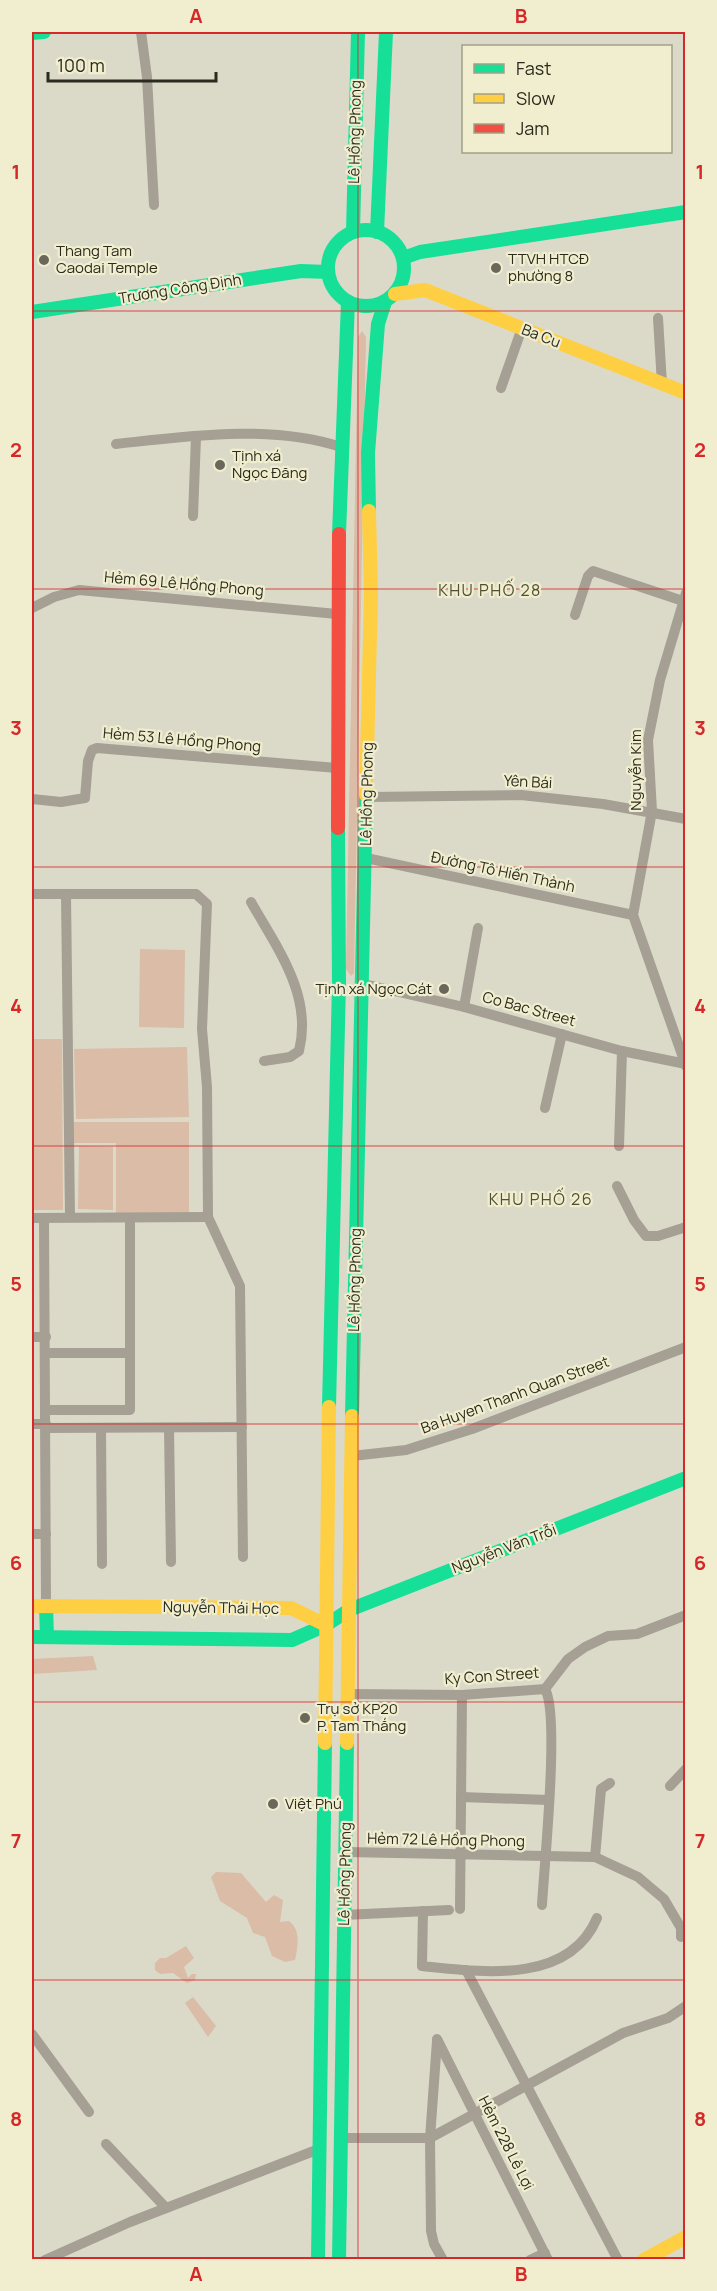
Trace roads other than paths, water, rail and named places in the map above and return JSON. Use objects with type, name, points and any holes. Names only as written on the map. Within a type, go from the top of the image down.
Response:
[{"type":"main road","points":[[32,33],[44,32]]},
{"type":"main road","name":"Lê Hồng Phong","points":[[353,232],[358,32]]},
{"type":"main road","name":"Lê Hồng Phong","points":[[377,232],[386,32]]},
{"type":"main road","points":[[403,258],[420,252],[686,212]]},
{"type":"main road","points":[[365,230],[377,232],[389,238],[403,258],[405,270],[402,283],[390,298],[373,306],[361,306],[348,302],[332,284],[328,272],[334,248],[353,232],[365,230]]},
{"type":"main road","name":"Trương Công Định","points":[[32,312],[301,271],[328,272]]},
{"type":"main road","name":"Ba Cu","points":[[390,298],[424,290],[686,393]]},
{"type":"main road","name":"Lê Hồng Phong","points":[[339,2259],[352,1456],[368,797],[371,595],[368,453],[378,324],[390,298]]},
{"type":"main road","name":"Lê Hồng Phong","points":[[318,2259],[332,1201],[339,983],[337,614],[341,447],[349,330],[348,302]]},
{"type":"main road","points":[[339,983],[364,984]]},
{"type":"main road","name":"Nguyễn Văn Trỗi","points":[[326,1625],[349,1610],[686,1478]]},
{"type":"main road","name":"Nguyễn Thái Học","points":[[32,1606],[291,1608],[326,1625]]},
{"type":"main road","points":[[46,1606],[47,1637]]},
{"type":"main road","name":"Nguyễn Thái Học","points":[[32,1637],[292,1640],[326,1625]]},
{"type":"main road","points":[[326,1660],[349,1660]]},
{"type":"main road","points":[[322,1903],[345,1909]]},
{"type":"main road","points":[[319,2144],[341,2138]]},
{"type":"main road","points":[[644,2259],[686,2237]]},
{"type":"street","points":[[141,32],[147,77],[154,205]]},
{"type":"street","points":[[658,318],[662,384]]},
{"type":"street","points":[[501,388],[522,328]]},
{"type":"street","points":[[116,444],[240,433],[317,439],[341,447]]},
{"type":"street","points":[[193,516],[196,436]]},
{"type":"street","points":[[575,615],[588,576],[593,571],[684,597]]},
{"type":"street","name":"Hẻm 69 Lê Hồng Phong","points":[[32,608],[54,597],[79,590],[337,614]]},
{"type":"street","name":"Nguyễn Kim","points":[[633,915],[652,811],[648,740],[660,680],[684,597]]},
{"type":"street","name":"Hẻm 53 Lê Hồng Phong","points":[[32,799],[61,802],[85,798],[88,761],[92,750],[97,748],[337,768]]},
{"type":"street","name":"Yên Bái","points":[[368,797],[521,795],[652,811],[686,819]]},
{"type":"street","name":"Đường Tô Hiến Thành","points":[[366,858],[633,915]]},
{"type":"street","points":[[32,894],[196,894],[207,904],[202,1029],[207,1087],[208,1217],[240,1287],[243,1557]]},
{"type":"street","points":[[66,895],[70,1217]]},
{"type":"street","points":[[251,902],[294,978],[300,999],[299,1052],[290,1057],[264,1061]]},
{"type":"street","points":[[633,915],[685,1064]]},
{"type":"street","points":[[464,1007],[478,928]]},
{"type":"street","name":"Co Bac Street","points":[[364,984],[464,1007],[622,1051],[685,1064]]},
{"type":"street","points":[[545,1108],[562,1034]]},
{"type":"street","points":[[620,1146],[622,1051]]},
{"type":"street","points":[[616,1186],[645,1236],[658,1236],[686,1227]]},
{"type":"street","points":[[32,1218],[208,1217]]},
{"type":"street","points":[[44,1218],[46,1606]]},
{"type":"street","points":[[46,1410],[130,1410],[130,1218]]},
{"type":"street","points":[[32,1337],[46,1337]]},
{"type":"street","name":"Ba Huyen Thanh Quan Street","points":[[352,1456],[406,1450],[472,1429],[686,1347]]},
{"type":"street","points":[[46,1353],[130,1353]]},
{"type":"street","points":[[32,1424],[101,1428],[242,1427]]},
{"type":"street","points":[[101,1428],[102,1564]]},
{"type":"street","points":[[169,1428],[171,1562]]},
{"type":"street","points":[[32,1534],[46,1534]]},
{"type":"street","name":"Ky Con Street","points":[[348,1694],[462,1695],[545,1689],[568,1659],[585,1647],[608,1636],[637,1634],[686,1616]]},
{"type":"street","points":[[542,1905],[551,1698],[545,1689]]},
{"type":"street","points":[[460,1909],[462,1695]]},
{"type":"street","points":[[670,1786],[686,1769]]},
{"type":"street","points":[[610,1783],[601,1789],[595,1857],[638,1877],[664,1899],[681,1928],[681,1937]]},
{"type":"street","points":[[461,1797],[548,1800]]},
{"type":"street","name":"Hẻm 72 Lê Hồng Phong","points":[[345,1852],[595,1857]]},
{"type":"street","points":[[345,1909],[449,1910]]},
{"type":"street","points":[[423,1911],[422,1966],[466,1970],[532,1968],[558,1959],[584,1942],[597,1918]]},
{"type":"street","points":[[466,1970],[526,2088],[618,2259]]},
{"type":"street","points":[[341,2138],[430,2138],[526,2088],[623,2033],[668,2018],[686,2006]]},
{"type":"street","points":[[32,2034],[89,2112]]},
{"type":"street","name":"Hẻm 228 Lê Lợi","points":[[430,2138],[437,2039],[547,2256]]},
{"type":"street","points":[[430,2138],[431,2231],[434,2244],[443,2259]]},
{"type":"street","points":[[106,2144],[166,2208]]},
{"type":"street","points":[[45,2259],[319,2144]]},
{"type":"street","points":[[530,2259],[547,2256]]},
{"type":"place","name":"Thang Tam Caodai Temple","points":[[44,260]]},
{"type":"place","name":"TTVH HTCĐ phường 8","points":[[496,268]]},
{"type":"place","name":"Tịnh xá Ngọc Đăng","points":[[220,465]]},
{"type":"place","name":"Tịnh xá Ngọc Cát","points":[[444,989]]},
{"type":"place","name":"Trụ sở KP20 P. Tam Thắng","points":[[305,1718]]},
{"type":"place","name":"Việt Phú","points":[[273,1804]]},
{"type":"district","name":"KHU PHỐ 28","points":[[490,590]]},
{"type":"district","name":"KHU PHỐ 26","points":[[541,1199]]}]
